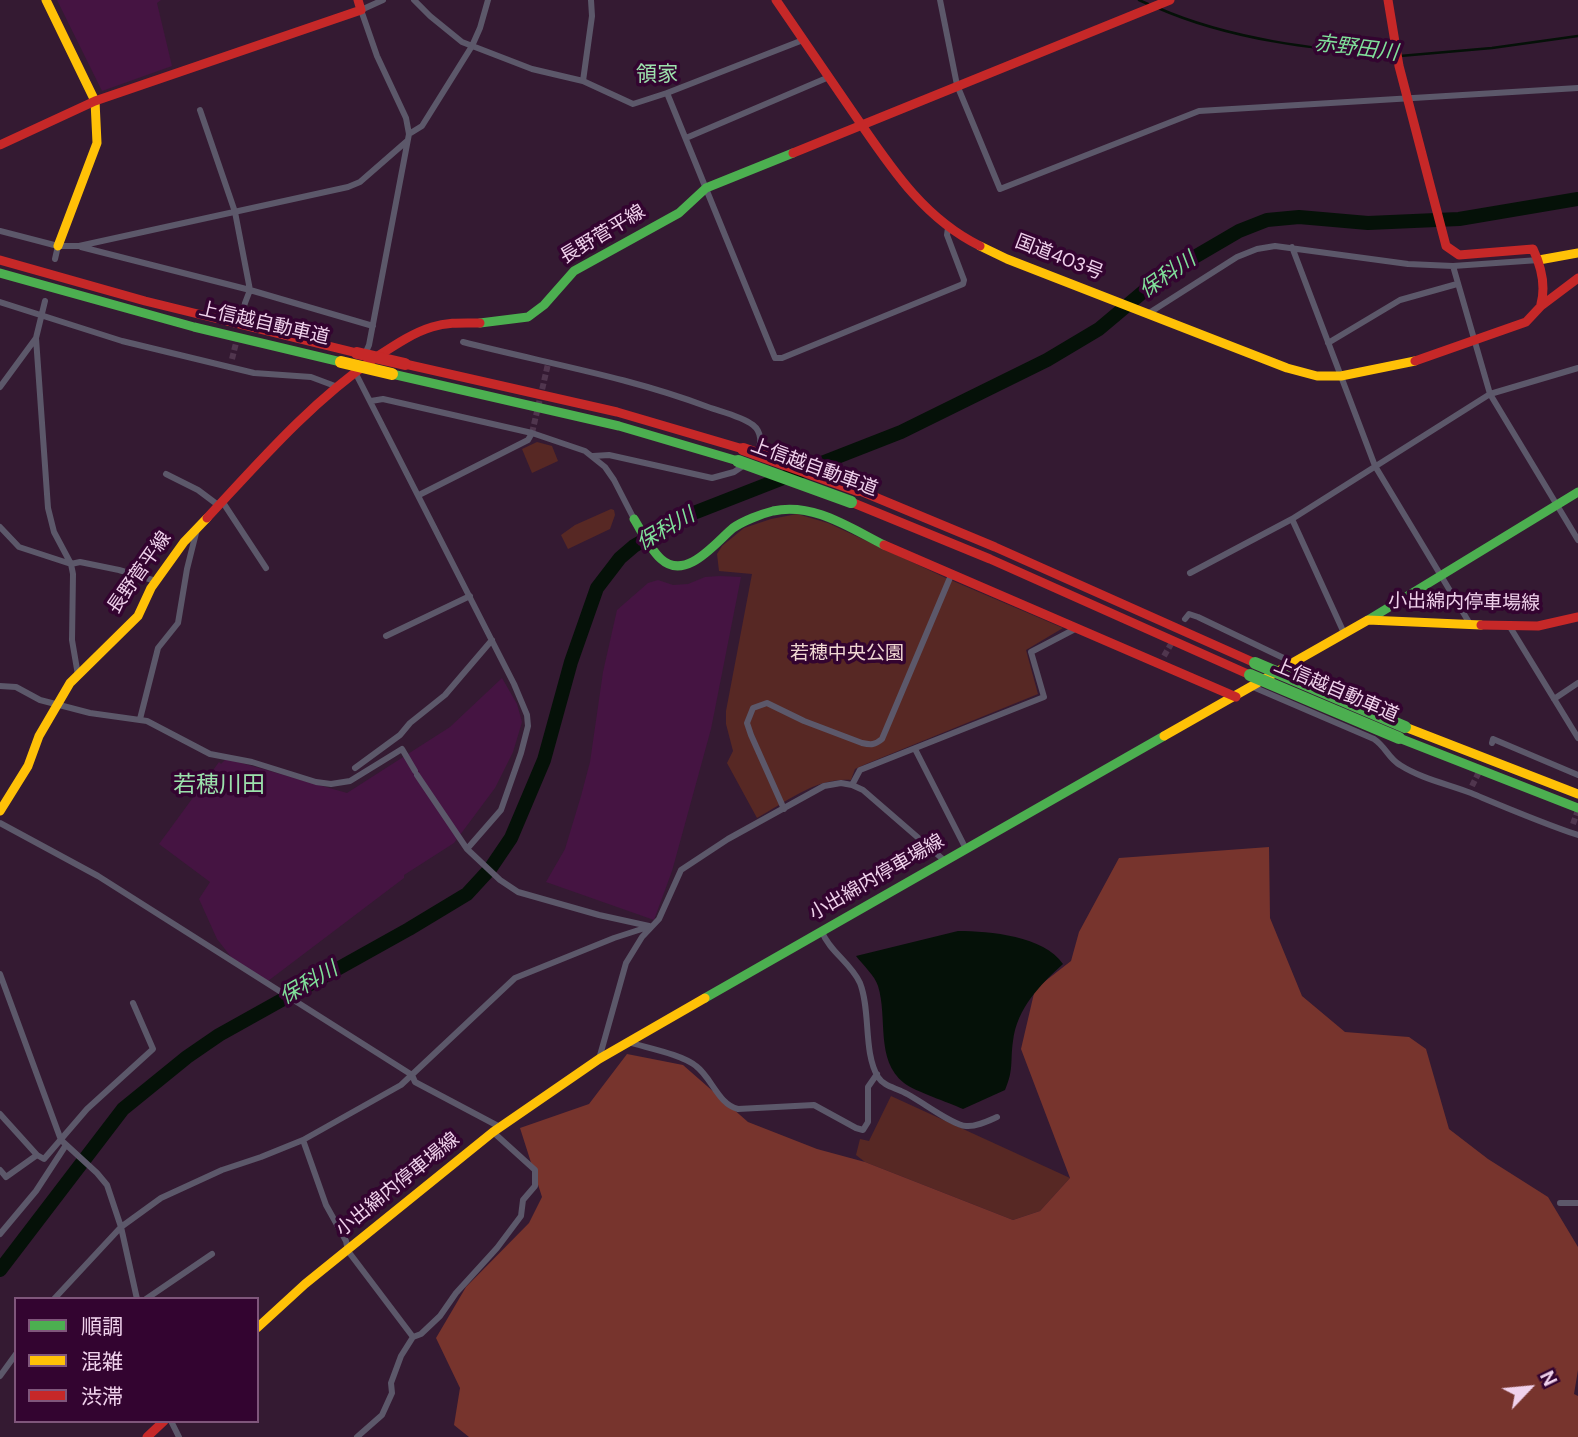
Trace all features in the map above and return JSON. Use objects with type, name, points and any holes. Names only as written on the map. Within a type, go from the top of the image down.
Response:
[{"type":"main road","points":[[46,0],[95,101],[97,143],[58,246]]},
{"type":"main road","name":"国道403号","points":[[776,0],[895,174],[927,210],[948,227],[1007,259],[1287,368],[1317,376],[1341,376],[1402,365],[1526,322],[1541,306],[1578,278]]},
{"type":"main road","name":"長野菅平線","points":[[0,811],[28,766],[39,736],[57,703],[78,675],[138,616],[156,581],[198,527],[288,429],[335,386],[355,372],[406,339],[437,325],[494,323],[528,317],[537,312],[574,271],[679,213],[706,187],[1170,0]]},
{"type":"main road","points":[[1388,0],[1399,66],[1446,246],[1459,255],[1532,249],[1539,260],[1544,296],[1541,306]]},
{"type":"main road","points":[[0,145],[95,101],[360,5]]},
{"type":"main road","points":[[1539,260],[1578,253]]},
{"type":"main road","name":"上信越自動車道","points":[[0,260],[145,301],[663,424],[982,542],[1253,675],[1402,732],[1578,794]]},
{"type":"main road","name":"上信越自動車道","points":[[0,273],[194,327],[741,455]]},
{"type":"main road","points":[[1368,620],[1578,492]]},
{"type":"main road","points":[[634,519],[660,558],[668,564],[679,566],[688,565],[705,554],[736,526],[773,511],[796,510],[822,514],[1075,629],[1163,660],[1236,697]]},
{"type":"main road","name":"小出綿内停車場線","points":[[259,1326],[305,1284],[496,1130],[599,1059],[1077,784],[1236,697],[1253,675],[1294,663],[1368,620],[1510,627],[1538,626],[1578,617]]},
{"type":"main road","name":"上信越自動車道","points":[[1402,732],[1578,808]]},
{"type":"main road","points":[[147,1437],[162,1423]]},
{"type":"street","points":[[383,0],[360,5],[377,56],[405,118],[408,138],[369,345],[355,372],[470,596],[527,715],[528,726],[515,774],[501,810],[467,849]]},
{"type":"street","points":[[414,0],[448,32],[472,46],[532,69],[583,80],[633,104],[805,39]]},
{"type":"street","points":[[0,230],[58,246],[79,246],[348,187],[360,182],[422,125],[472,46],[488,0]]},
{"type":"street","points":[[583,80],[592,16],[591,0]]},
{"type":"street","points":[[940,0],[957,85],[1000,189],[1199,111],[1578,88]]},
{"type":"street","points":[[686,138],[829,77]]},
{"type":"street","points":[[667,93],[775,358],[782,358],[963,284],[964,280],[947,235],[948,227]]},
{"type":"street","points":[[200,110],[235,212],[250,290],[245,303]]},
{"type":"street","points":[[55,259],[58,246]]},
{"type":"street","points":[[79,246],[250,290],[373,327]]},
{"type":"street","points":[[1148,313],[1237,257],[1257,249],[1275,246],[1408,264],[1453,266],[1539,260]]},
{"type":"street","points":[[1292,247],[1375,466],[1471,625]]},
{"type":"street","points":[[1453,266],[1490,394],[1578,540]]},
{"type":"street","points":[[1328,343],[1400,300],[1457,284]]},
{"type":"street","points":[[0,387],[36,338],[45,301]]},
{"type":"street","points":[[0,302],[122,341],[232,362],[254,373],[311,377],[335,386]]},
{"type":"street","points":[[36,338],[47,508],[54,531],[71,564],[74,596],[72,640],[78,675]]},
{"type":"street","points":[[463,342],[671,393],[754,426],[761,440],[753,458],[742,468],[712,478],[609,455],[593,456]]},
{"type":"street","points":[[1190,573],[1293,519],[1490,394],[1578,368]]},
{"type":"street","points":[[371,401],[383,399],[532,433],[585,451],[593,456],[614,480],[634,519]]},
{"type":"street","points":[[419,495],[528,440],[532,433]]},
{"type":"street","points":[[166,474],[220,503],[266,568]]},
{"type":"street","points":[[1293,519],[1344,633]]},
{"type":"street","points":[[0,527],[19,547],[71,564],[92,564],[156,581]]},
{"type":"street","points":[[140,719],[158,648],[178,623],[187,569],[198,527]]},
{"type":"street","points":[[784,809],[747,723],[753,708],[767,703],[804,721],[862,743],[871,746],[877,743],[882,739],[952,573]]},
{"type":"street","points":[[386,636],[470,596]]},
{"type":"street","points":[[1185,619],[1189,614],[1198,617],[1294,663]]},
{"type":"street","points":[[1510,627],[1578,738]]},
{"type":"street","points":[[852,785],[860,770],[1044,697],[1031,652],[1075,629]]},
{"type":"street","points":[[355,768],[400,735],[410,723],[445,695],[492,640]]},
{"type":"street","points":[[1253,675],[1374,739],[1399,765],[1471,790],[1521,815],[1574,834],[1573,824]]},
{"type":"street","points":[[1554,699],[1578,683]]},
{"type":"street","points":[[0,686],[16,687],[40,700],[90,713],[140,719],[161,727],[210,754],[252,762],[316,782],[331,784],[350,781],[402,750],[467,849],[500,880],[517,892],[542,900],[651,926]]},
{"type":"street","points":[[1492,743],[1493,739],[1578,775]]},
{"type":"street","points":[[915,749],[966,849]]},
{"type":"street","points":[[599,1059],[631,952],[659,919],[681,870],[728,839],[824,786],[841,783],[852,785],[876,800],[945,861]]},
{"type":"street","points":[[0,823],[99,876],[412,1075],[415,1082],[496,1130],[535,1170],[534,1186],[523,1200],[521,1216],[497,1248],[473,1271],[440,1315],[421,1334],[413,1337],[401,1356],[391,1383],[393,1393],[382,1415],[365,1434],[356,1437]]},
{"type":"street","points":[[56,1297],[121,1227],[161,1198],[222,1170],[303,1140],[401,1085],[515,978],[651,926]]},
{"type":"street","points":[[822,932],[826,942],[859,980],[874,1066],[885,1084],[916,1097],[957,1124],[976,1125],[997,1117]]},
{"type":"street","points":[[0,974],[66,1145],[107,1185],[121,1227],[137,1297]]},
{"type":"street","points":[[0,1234],[36,1191],[88,1110],[153,1049],[133,1003]]},
{"type":"street","points":[[628,1042],[688,1061],[698,1067],[729,1107],[738,1109],[814,1105],[863,1130],[869,1122],[868,1087],[877,1074]]},
{"type":"street","points":[[0,1114],[37,1155],[44,1159],[66,1145]]},
{"type":"street","points":[[303,1140],[326,1205],[346,1241],[348,1251],[413,1337]]},
{"type":"street","points":[[0,1170],[6,1177],[37,1155]]},
{"type":"street","points":[[1560,1203],[1578,1203]]},
{"type":"street","points":[[149,1297],[212,1254]]},
{"type":"street","points":[[0,1376],[14,1357]]},
{"type":"shaded area","points":[[57,0],[161,0],[157,3],[172,66],[102,91]]},
{"type":"shaded area","points":[[705,577],[741,577],[711,729],[672,871],[654,920],[546,882],[565,849],[590,762],[603,672],[617,610],[648,583],[658,580],[673,585],[688,584]]},
{"type":"shaded area","points":[[502,678],[517,704],[522,722],[513,752],[495,788],[454,843],[404,875],[404,878],[268,981],[235,962],[217,939],[199,899],[210,882],[159,844],[219,762],[221,764],[225,760],[231,760],[347,793],[450,727]]},
{"type":"shaded area","points":[[1269,847],[1270,918],[1302,996],[1345,1032],[1409,1037],[1426,1049],[1449,1129],[1488,1159],[1548,1197],[1578,1247],[1578,1370],[1574,1394],[1578,1396],[1578,1437],[469,1437],[454,1425],[460,1388],[436,1338],[466,1287],[529,1223],[542,1197],[520,1128],[589,1104],[627,1054],[683,1065],[748,1122],[817,1149],[865,1162],[1013,1220],[1040,1211],[1070,1178],[1021,1049],[1035,989],[1071,961],[1079,932],[1119,858]]},
{"type":"shaded area","points":[[958,931],[1000,934],[1030,941],[1043,947],[1063,964],[1038,989],[1019,1018],[1013,1041],[1010,1076],[1005,1090],[963,1109],[909,1086],[895,1074],[886,1051],[878,986],[872,974],[856,956]]},
{"type":"green space","points":[[537,442],[552,446],[558,461],[532,473],[522,449]]},
{"type":"green space","points":[[611,509],[615,515],[610,529],[568,549],[561,535],[575,525]]},
{"type":"green space","name":"若穂中央公園","points":[[797,514],[828,523],[1063,628],[1026,650],[1038,694],[855,769],[851,780],[814,786],[757,818],[727,763],[733,751],[726,724],[726,711],[752,574],[719,571],[717,554],[722,546],[744,528]]},
{"type":"green space","points":[[891,1096],[1070,1178],[1040,1211],[1013,1220],[865,1162],[856,1155],[860,1139],[869,1141]]},
{"type":"waterway","name":"赤野田川","points":[[1139,0],[1148,4]]},
{"type":"waterway","name":"赤野田川","points":[[1158,8],[1186,19],[1244,35],[1304,46],[1394,56]]},
{"type":"waterway","name":"赤野田川","points":[[1400,56],[1492,48],[1578,36]]},
{"type":"waterway","name":"保科川","points":[[0,1270],[123,1109],[187,1057],[219,1035],[467,894],[490,869],[511,838],[544,760],[571,662],[597,588],[620,558],[634,546],[686,516],[901,432],[1047,360],[1099,329],[1162,276],[1239,231],[1267,220],[1299,217],[1368,223],[1459,219],[1578,199]]},
{"type":"tunnel","points":[[240,325],[245,303]]},
{"type":"tunnel","points":[[232,359],[238,335]]},
{"type":"tunnel","points":[[532,433],[548,364]]},
{"type":"tunnel","points":[[1164,656],[1174,639]]},
{"type":"tunnel","points":[[1472,786],[1480,770]]},
{"type":"tunnel","points":[[1573,824],[1578,810]]},
{"type":"traffic: fast","points":[[480,323],[528,317],[544,305],[574,271],[679,213],[706,188],[793,153]]},
{"type":"traffic: fast","points":[[0,273],[194,327],[341,362]]},
{"type":"traffic: fast","points":[[392,374],[619,426],[738,461]]},
{"type":"traffic: fast","points":[[738,461],[851,502]]},
{"type":"traffic: fast","points":[[1368,620],[1578,492]]},
{"type":"traffic: fast","points":[[634,519],[661,559],[671,565],[680,566],[700,557],[733,528],[747,520],[788,509],[831,518],[884,545]]},
{"type":"traffic: fast","points":[[1255,663],[1405,727]]},
{"type":"traffic: fast","points":[[1250,675],[1399,738]]},
{"type":"traffic: fast","points":[[705,998],[1164,736]]},
{"type":"traffic: fast","points":[[1399,738],[1578,808]]},
{"type":"traffic: slow","points":[[46,0],[95,101],[97,143],[58,246]]},
{"type":"traffic: slow","points":[[980,246],[1007,259],[1287,368],[1317,376],[1341,376],[1415,361]]},
{"type":"traffic: slow","points":[[1539,260],[1578,253]]},
{"type":"traffic: slow","points":[[341,362],[392,374]]},
{"type":"traffic: slow","points":[[0,811],[28,766],[39,736],[70,683],[138,616],[151,588],[184,542],[207,518]]},
{"type":"traffic: slow","points":[[1164,736],[1368,620],[1481,625]]},
{"type":"traffic: slow","points":[[1405,727],[1578,794]]},
{"type":"traffic: slow","points":[[259,1326],[305,1284],[493,1132],[599,1059],[705,998]]},
{"type":"traffic: jam","points":[[0,145],[95,101],[361,10],[358,0]]},
{"type":"traffic: jam","points":[[776,0],[907,187],[940,220],[980,246]]},
{"type":"traffic: jam","points":[[793,153],[1170,0]]},
{"type":"traffic: jam","points":[[1388,0],[1399,66],[1446,246],[1459,255],[1533,249],[1542,276],[1541,304]]},
{"type":"traffic: jam","points":[[0,260],[145,301],[357,353]]},
{"type":"traffic: jam","points":[[1415,361],[1526,322],[1541,306],[1578,278]]},
{"type":"traffic: jam","points":[[207,518],[307,413],[351,375],[410,337],[432,327],[480,323]]},
{"type":"traffic: jam","points":[[357,353],[405,364]]},
{"type":"traffic: jam","points":[[405,364],[617,412],[743,449]]},
{"type":"traffic: jam","points":[[743,449],[858,490]]},
{"type":"traffic: jam","points":[[858,490],[995,547],[1255,663]]},
{"type":"traffic: jam","points":[[851,502],[990,559],[1250,675]]},
{"type":"traffic: jam","points":[[884,545],[1236,697]]},
{"type":"traffic: jam","points":[[1481,625],[1538,626],[1578,617]]},
{"type":"traffic: jam","points":[[147,1437],[162,1423]]},
{"type":"district","name":"領家","points":[[657,75]]},
{"type":"district","name":"若穂川田","points":[[219,786]]}]
